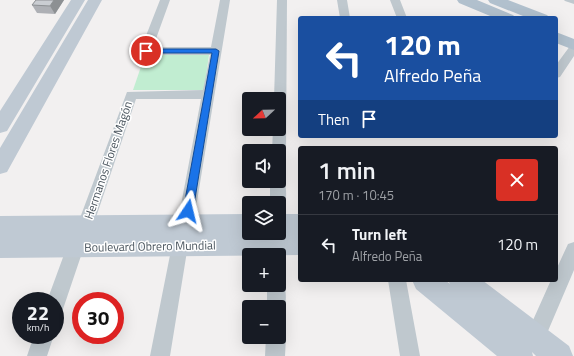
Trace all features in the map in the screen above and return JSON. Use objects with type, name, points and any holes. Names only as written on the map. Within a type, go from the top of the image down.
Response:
[{"type":"main road","points":[[495,0],[537,16]]},
{"type":"main road","points":[[474,2],[504,16]]},
{"type":"main road","points":[[558,24],[574,30]]},
{"type":"main road","points":[[558,38],[574,45]]},
{"type":"street","points":[[0,126],[78,0]]},
{"type":"street","points":[[0,166],[95,0]]},
{"type":"street","points":[[166,0],[146,51],[216,51]]},
{"type":"street","points":[[160,356],[225,0]]},
{"type":"street","points":[[279,144],[282,0]]},
{"type":"street","points":[[342,0],[345,16]]},
{"type":"street","points":[[395,0],[401,16]]},
{"type":"street","points":[[558,71],[574,48]]},
{"type":"street","name":"Hermanos Flores Magón","points":[[85,226],[131,95],[208,94]]},
{"type":"street","name":"Boulevard Obrero Mundial","points":[[0,227],[85,226],[125,236]]},
{"type":"street","name":"Boulevard Obrero Mundial","points":[[183,236],[242,226]]},
{"type":"street","name":"Boulevard Obrero Mundial","points":[[286,237],[298,227]]},
{"type":"street","name":"Boulevard Obrero Mundial","points":[[0,248],[75,247],[125,236],[242,238]]},
{"type":"street","points":[[59,292],[75,247]]},
{"type":"street","points":[[527,347],[574,250]]},
{"type":"street","points":[[397,282],[410,356]]},
{"type":"street","points":[[428,282],[527,347],[559,356]]},
{"type":"street","points":[[463,282],[527,347]]},
{"type":"street","points":[[37,356],[41,344]]},
{"type":"street","points":[[275,356],[276,344]]},
{"type":"lane","points":[[567,0],[574,2]]},
{"type":"green space","points":[[145,55],[209,55],[204,90],[133,90]]},
{"type":"building","points":[[36,0],[54,0],[50,6],[32,5]]},
{"type":"route","points":[[146,51],[216,51],[188,211]]}]
